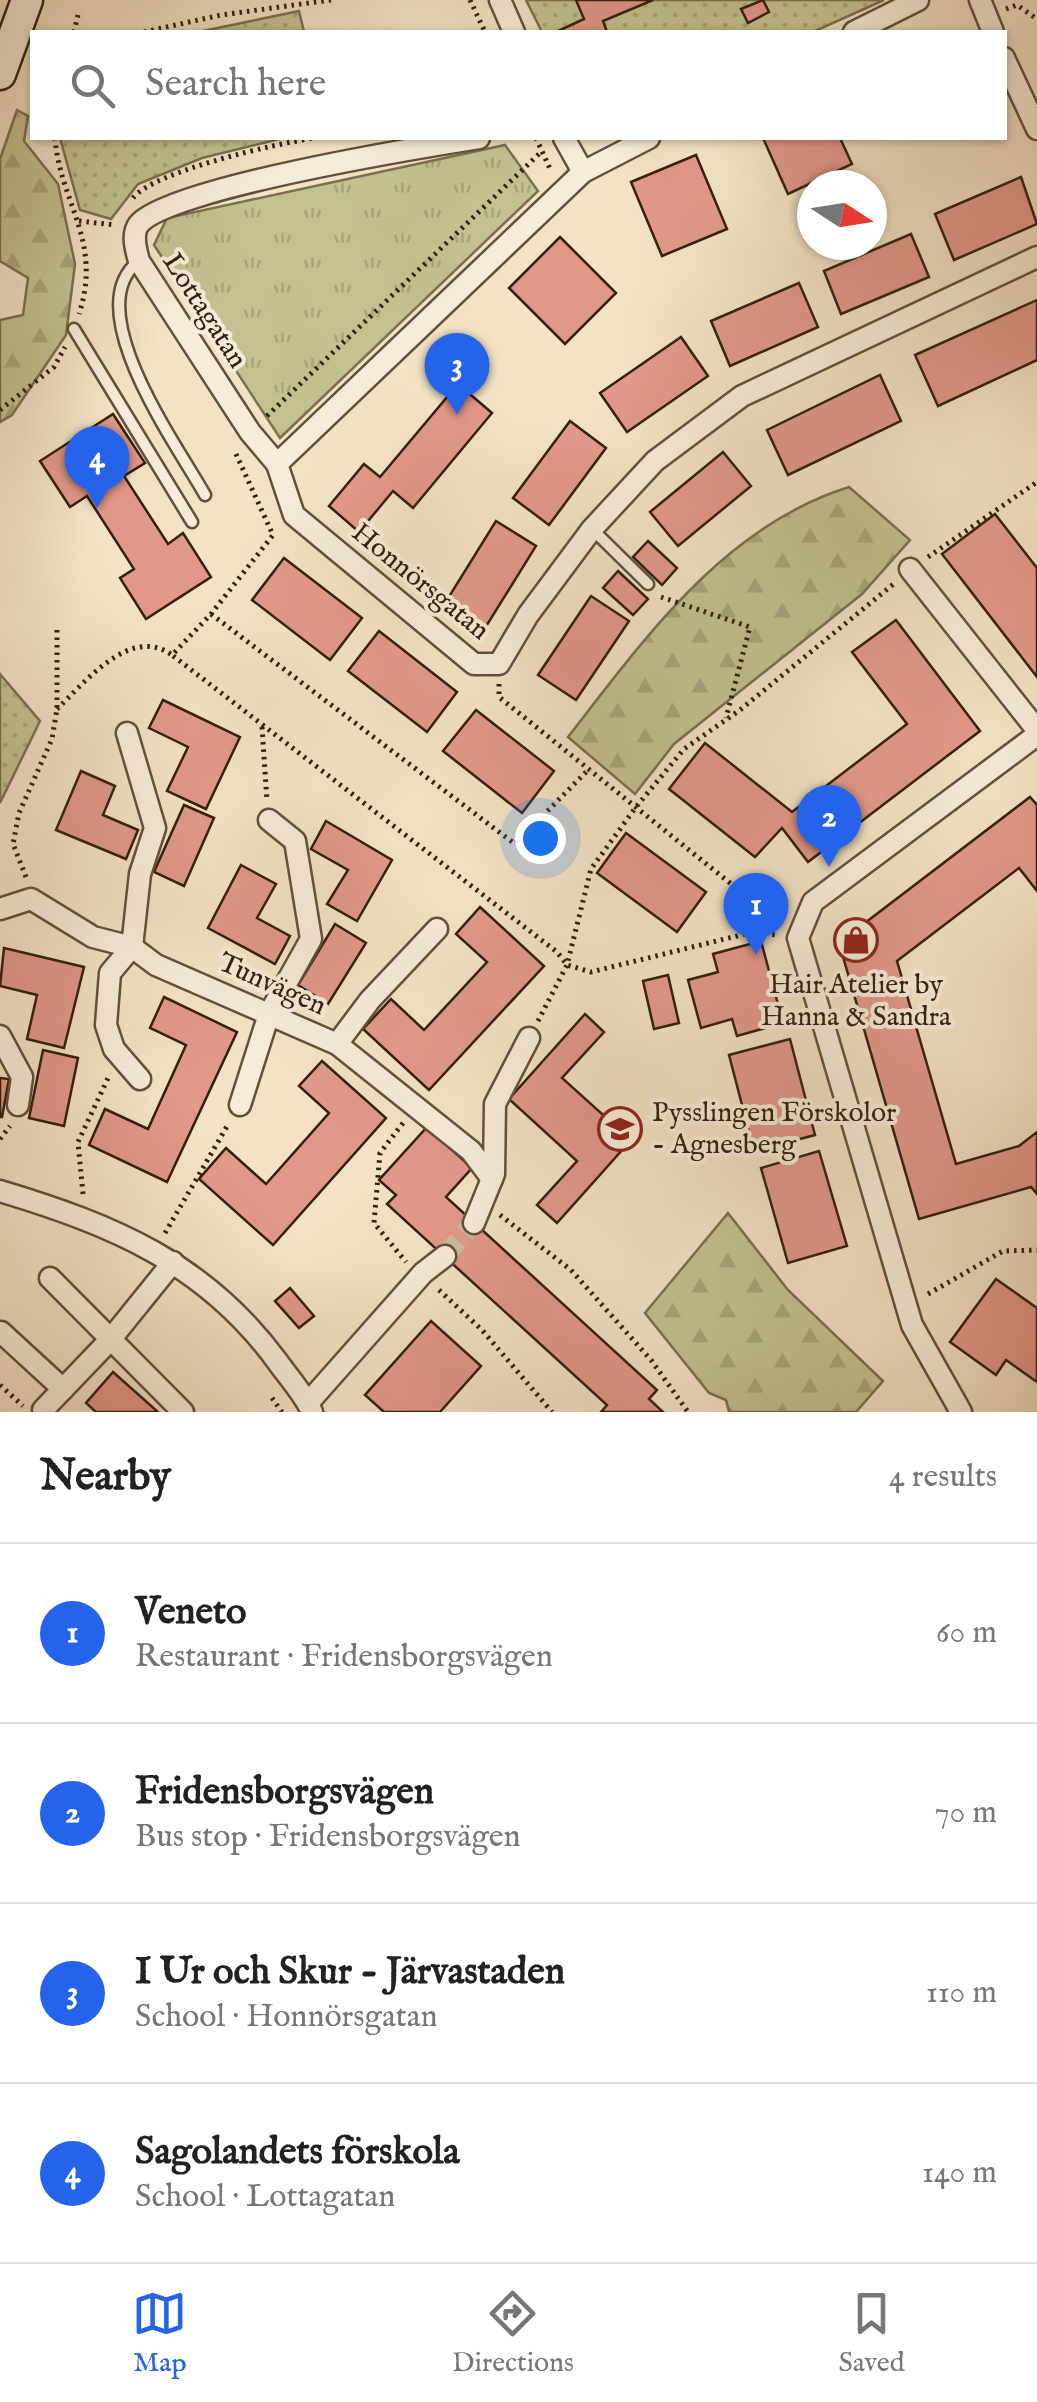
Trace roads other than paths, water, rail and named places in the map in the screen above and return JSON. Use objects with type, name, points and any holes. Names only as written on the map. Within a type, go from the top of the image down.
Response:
[{"type":"main road","points":[[0,74],[27,0]]},
{"type":"street","points":[[500,0],[513,30]]},
{"type":"street","points":[[858,30],[918,0]]},
{"type":"street","points":[[980,0],[992,30]]},
{"type":"street","points":[[1007,64],[1037,129]]},
{"type":"street","name":"Lottagatan","points":[[277,464],[132,266],[135,231],[157,210],[210,193],[469,140]]},
{"type":"street","points":[[565,140],[582,172]]},
{"type":"street","points":[[277,464],[582,172],[645,140]]},
{"type":"street","name":"Honnörsgatan","points":[[277,464],[294,515],[474,664],[499,664],[528,616],[592,528],[655,461],[742,396],[1037,256]]},
{"type":"street","points":[[910,570],[1037,732],[814,902],[798,938],[912,1325],[961,1412]]},
{"type":"street","points":[[127,733],[155,821],[140,874],[132,947],[114,966],[106,997],[106,1025],[117,1054],[140,1079]]},
{"type":"street","points":[[240,1105],[269,1014],[311,939],[296,841],[269,820]]},
{"type":"street","name":"Tunvägen","points":[[1,911],[31,899],[94,937],[132,947],[156,965],[337,1044],[471,1151],[492,1179]]},
{"type":"street","points":[[337,1044],[370,1000],[438,930]]},
{"type":"street","points":[[0,1036],[22,1077],[18,1105]]},
{"type":"street","points":[[474,1223],[492,1179],[495,1104],[529,1038]]},
{"type":"street","points":[[0,1191],[86,1217],[174,1262],[238,1316],[310,1408],[423,1275],[445,1256]]},
{"type":"street","points":[[36,1411],[110,1340],[174,1262]]},
{"type":"street","points":[[50,1278],[183,1412]]},
{"type":"street","points":[[1,1332],[63,1389]]},
{"type":"lane","points":[[132,266],[116,313],[129,359],[205,495]]},
{"type":"lane","points":[[74,329],[192,522]]},
{"type":"lane","points":[[592,528],[648,584]]},
{"type":"tunnel","points":[[445,1256],[474,1223]]},
{"type":"place","name":"I Ur och Skur - Järvastaden","points":[[457,415]]},
{"type":"place","name":"Sagolandets förskola","points":[[97,508]]},
{"type":"place","name":"Fridensborgsvägen","points":[[829,867]]},
{"type":"place","name":"Hair Atelier by Hanna & Sandra","points":[[856,940]]},
{"type":"place","name":"Veneto","points":[[756,955]]},
{"type":"place","name":"Pysslingen Förskolor - Agnesberg","points":[[620,1129]]}]
